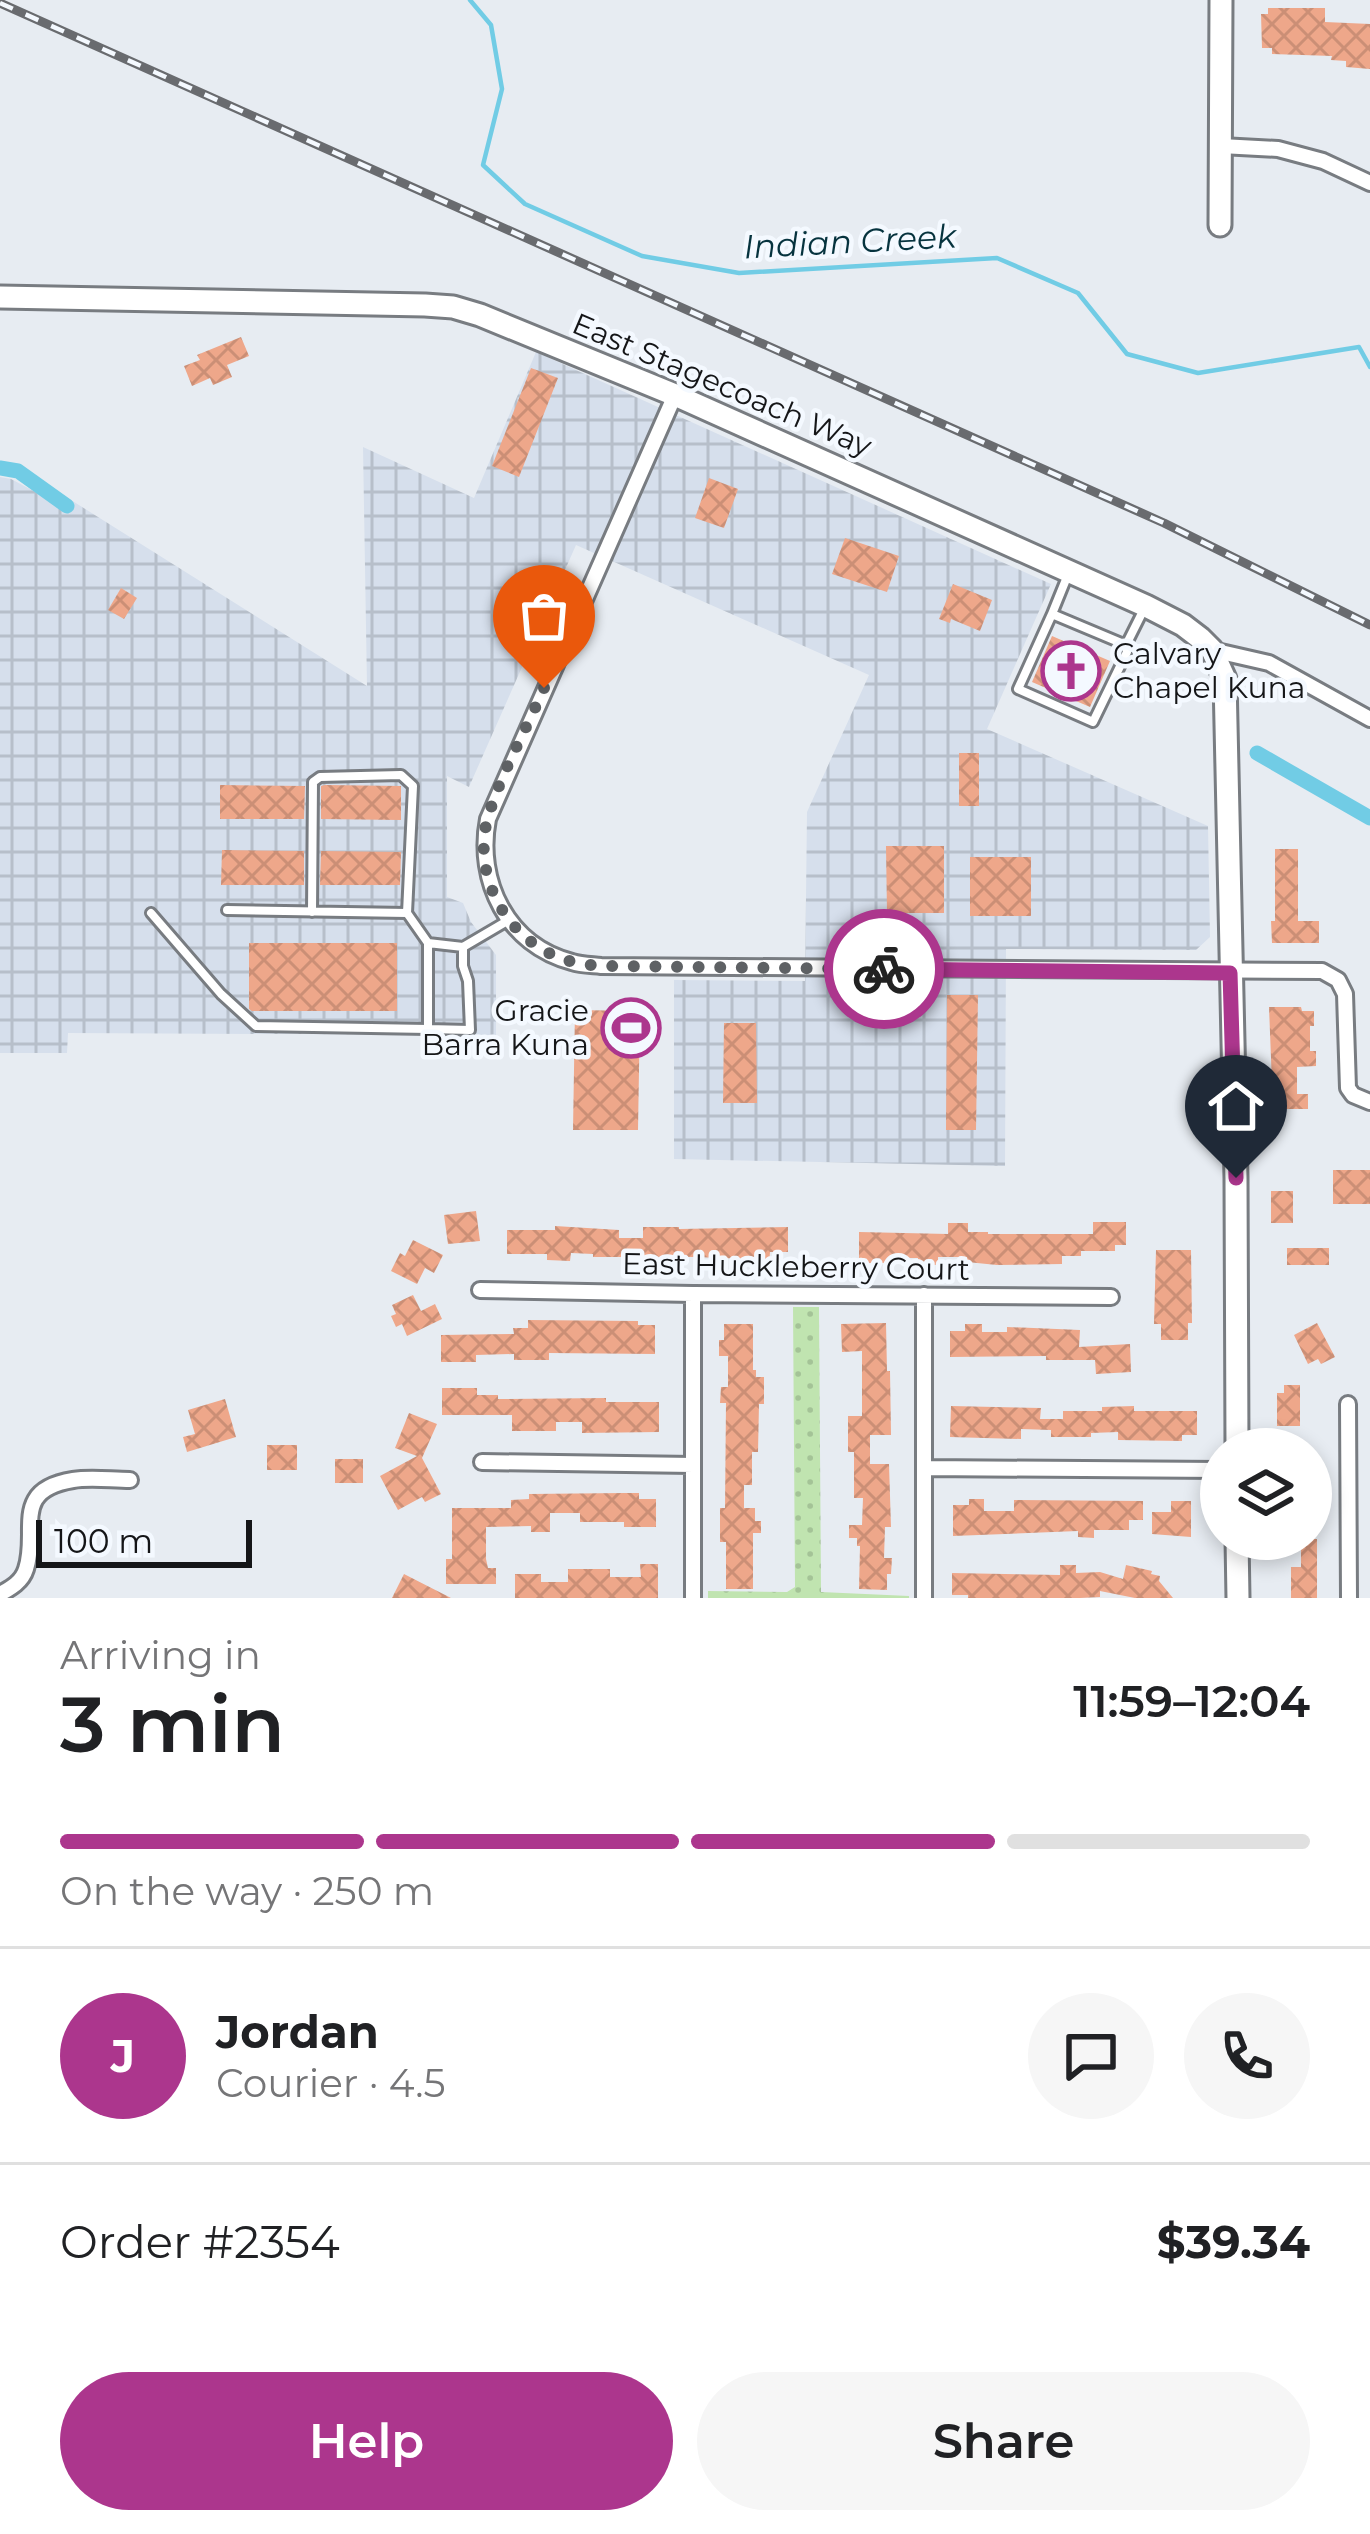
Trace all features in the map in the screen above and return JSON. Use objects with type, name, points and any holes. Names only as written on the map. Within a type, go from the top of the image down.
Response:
[{"type":"street","points":[[1220,225],[1221,0]]},
{"type":"street","points":[[1221,146],[1278,149],[1323,161],[1370,183]]},
{"type":"street","name":"East Stagecoach Way","points":[[0,297],[453,307],[480,315],[675,395],[1070,570],[1183,625],[1212,650],[1269,663],[1370,719]]},
{"type":"street","points":[[675,395],[488,819],[486,872],[508,920],[535,944],[571,962],[601,966],[1322,971],[1338,980],[1345,994],[1346,1081],[1353,1095],[1370,1102]]},
{"type":"street","points":[[1212,650],[1225,680],[1237,1428]]},
{"type":"street","name":"East Huckleberry Court","points":[[480,1290],[1111,1297]]},
{"type":"street","points":[[694,1294],[694,1598]]},
{"type":"street","points":[[924,1295],[924,1598]]},
{"type":"street","points":[[1348,1404],[1349,1598]]},
{"type":"street","points":[[482,1462],[693,1465]]},
{"type":"street","points":[[924,1468],[1200,1470]]},
{"type":"street","points":[[0,1594],[26,1571],[29,1515],[42,1493],[73,1480],[130,1480]]},
{"type":"street","points":[[1238,1560],[1238,1598]]},
{"type":"lane","points":[[1070,570],[1018,689],[1093,722],[1146,606]]},
{"type":"lane","points":[[1052,614],[1126,646]]},
{"type":"lane","points":[[312,912],[314,782],[320,777],[400,776],[413,786],[407,914],[428,943],[428,1029]]},
{"type":"lane","points":[[227,910],[407,914]]},
{"type":"lane","points":[[151,913],[221,994],[256,1025],[470,1030],[463,947]]},
{"type":"lane","points":[[428,943],[463,947],[508,920]]},
{"type":"shaded area","points":[[536,352],[1051,584],[987,729],[1208,826],[1210,937],[1196,950],[1006,949],[1005,1166],[674,1159],[674,980],[805,981],[807,812],[869,675],[576,545],[469,787],[447,776],[447,897],[463,903],[496,955],[496,1035],[68,1033],[67,1053],[0,1053],[0,477],[62,506],[63,495],[367,686],[363,447],[474,498]]},
{"type":"green space","points":[[793,1307],[819,1307],[821,1592],[909,1598],[708,1598],[708,1591],[787,1592],[795,1587]]},
{"type":"building","points":[[1268,8],[1325,8],[1325,22],[1370,24],[1370,69],[1346,67],[1346,61],[1331,60],[1332,56],[1272,54],[1272,48],[1262,48],[1261,14],[1268,14]]},
{"type":"building","points":[[241,337],[249,356],[227,365],[232,377],[213,385],[210,378],[192,386],[184,366],[200,360],[197,355]]},
{"type":"building","points":[[531,368],[558,378],[519,477],[492,466]]},
{"type":"building","points":[[709,478],[738,489],[724,528],[695,518]]},
{"type":"building","points":[[845,538],[899,556],[887,592],[832,574]]},
{"type":"building","points":[[953,584],[992,600],[980,631],[939,619]]},
{"type":"building","points":[[121,588],[137,598],[124,619],[108,610]]},
{"type":"building","name":"Calvary Chapel Kuna","points":[[1052,636],[1110,661],[1090,707],[1032,682]]},
{"type":"building","points":[[959,753],[979,753],[979,806],[959,806]]},
{"type":"building","points":[[220,785],[305,786],[304,819],[220,819]]},
{"type":"building","points":[[321,786],[401,786],[401,820],[321,819]]},
{"type":"building","points":[[886,846],[944,846],[944,913],[887,913]]},
{"type":"building","points":[[1275,849],[1298,849],[1298,921],[1319,921],[1319,943],[1272,943]]},
{"type":"building","points":[[222,850],[304,851],[304,885],[221,885]]},
{"type":"building","points":[[321,851],[401,852],[400,885],[320,885]]},
{"type":"building","points":[[970,857],[1031,857],[1031,916],[970,916]]},
{"type":"building","points":[[249,943],[397,943],[397,1011],[252,1011]]},
{"type":"building","points":[[947,995],[978,995],[976,1130],[946,1130]]},
{"type":"building","points":[[1269,1007],[1314,1011],[1310,1051],[1316,1051],[1316,1066],[1297,1067],[1297,1094],[1308,1094],[1308,1109],[1273,1109]]},
{"type":"building","points":[[575,1010],[640,1011],[638,1130],[573,1130]]},
{"type":"building","points":[[724,1023],[756,1023],[757,1103],[723,1103]]},
{"type":"building","points":[[1333,1170],[1370,1170],[1370,1204],[1333,1204]]},
{"type":"building","points":[[1271,1191],[1293,1191],[1293,1223],[1271,1223]]},
{"type":"building","points":[[476,1211],[480,1241],[448,1244],[444,1215]]},
{"type":"building","points":[[1093,1222],[1126,1222],[1126,1245],[1115,1245],[1115,1251],[1062,1256],[1062,1264],[997,1265],[967,1262],[967,1257],[938,1257],[938,1265],[918,1265],[918,1258],[859,1263],[859,1232],[948,1234],[948,1223],[968,1223],[968,1232],[988,1234],[1093,1234]]},
{"type":"building","points":[[555,1226],[619,1230],[619,1238],[643,1238],[643,1227],[788,1227],[788,1252],[770,1252],[769,1264],[695,1257],[643,1262],[643,1257],[571,1253],[570,1261],[547,1260],[547,1254],[507,1254],[507,1230],[555,1230]]},
{"type":"building","points":[[413,1240],[443,1255],[434,1273],[425,1268],[417,1284],[391,1271]]},
{"type":"building","points":[[1287,1248],[1329,1248],[1329,1265],[1287,1265]]},
{"type":"building","points":[[1156,1250],[1191,1250],[1188,1340],[1161,1340],[1161,1324],[1154,1324]]},
{"type":"building","points":[[413,1295],[421,1311],[435,1304],[442,1319],[407,1336],[402,1324],[396,1327],[392,1305]]},
{"type":"building","points":[[528,1320],[655,1325],[655,1354],[549,1353],[549,1360],[476,1355],[476,1362],[441,1362],[441,1335],[514,1334],[513,1328],[528,1328]]},
{"type":"building","points":[[886,1323],[891,1435],[870,1435],[870,1464],[889,1464],[891,1527],[885,1527],[884,1558],[892,1558],[891,1574],[887,1574],[887,1590],[859,1589],[860,1546],[857,1538],[849,1538],[849,1525],[862,1525],[863,1498],[854,1498],[848,1416],[862,1416],[862,1351],[842,1352],[841,1324]]},
{"type":"building","points":[[1317,1323],[1335,1357],[1308,1364],[1294,1335]]},
{"type":"building","points":[[724,1324],[753,1324],[753,1370],[756,1377],[764,1377],[758,1452],[752,1452],[752,1485],[744,1485],[744,1508],[755,1508],[755,1521],[761,1521],[761,1533],[753,1533],[753,1589],[726,1589],[726,1542],[720,1542],[726,1403],[720,1403],[721,1387],[728,1387],[728,1356],[719,1356]]},
{"type":"building","points":[[965,1324],[982,1324],[982,1332],[1007,1332],[1007,1327],[1080,1330],[1079,1347],[1130,1344],[1131,1372],[1096,1374],[1095,1360],[950,1357],[950,1331],[965,1331]]},
{"type":"building","points":[[1284,1385],[1300,1385],[1300,1426],[1277,1426],[1277,1393],[1284,1393]]},
{"type":"building","points":[[442,1388],[477,1388],[477,1395],[498,1395],[498,1399],[659,1402],[659,1432],[582,1433],[582,1422],[556,1422],[556,1431],[512,1431],[512,1415],[442,1415]]},
{"type":"building","points":[[225,1399],[236,1437],[187,1452],[183,1437],[195,1434],[188,1410]]},
{"type":"building","points":[[951,1406],[1041,1408],[1040,1419],[1063,1419],[1063,1411],[1102,1411],[1102,1407],[1197,1411],[1197,1435],[1182,1435],[1182,1441],[1118,1440],[1118,1432],[1051,1437],[1051,1430],[1021,1429],[1021,1439],[950,1437]]},
{"type":"building","points":[[409,1413],[437,1424],[422,1458],[441,1494],[425,1502],[422,1497],[398,1510],[380,1476],[417,1456],[395,1448]]},
{"type":"building","points":[[267,1445],[297,1445],[297,1470],[267,1470]]},
{"type":"building","points":[[335,1459],[363,1459],[363,1483],[335,1483]]},
{"type":"building","points":[[639,1493],[639,1499],[656,1499],[656,1527],[580,1522],[580,1513],[550,1513],[550,1532],[531,1532],[531,1526],[486,1527],[486,1559],[488,1568],[496,1568],[496,1584],[446,1584],[446,1559],[452,1559],[452,1508],[511,1508],[511,1500],[529,1499],[529,1494]]},
{"type":"building","points":[[969,1499],[984,1499],[984,1511],[1014,1511],[1014,1500],[1143,1501],[1143,1520],[1129,1520],[1129,1530],[1094,1530],[1094,1538],[1078,1537],[1078,1531],[953,1536],[953,1505],[969,1505]]},
{"type":"building","points":[[1171,1501],[1191,1501],[1191,1537],[1152,1534],[1152,1512],[1171,1512]]},
{"type":"building","points":[[1301,1560],[1317,1560],[1317,1598],[1291,1598],[1291,1567],[1301,1567]]},
{"type":"building","points":[[640,1564],[658,1564],[658,1598],[515,1598],[515,1574],[541,1574],[541,1582],[568,1582],[568,1569],[610,1569],[610,1577],[641,1577]]},
{"type":"building","points":[[1060,1565],[1076,1565],[1076,1573],[1100,1572],[1123,1579],[1126,1565],[1152,1571],[1173,1598],[1135,1598],[1100,1591],[1100,1597],[1080,1598],[952,1595],[952,1573],[1060,1575]]},
{"type":"building","points":[[404,1574],[451,1598],[392,1598]]},
{"type":"waterway","name":"Indian Creek","points":[[470,0],[491,25],[502,89],[483,165],[525,204],[642,256],[739,273],[997,258],[1078,293],[1127,354],[1198,373],[1359,347],[1370,367]]},
{"type":"waterway","points":[[0,468],[18,471],[67,506]]},
{"type":"waterway","points":[[1257,753],[1370,818]]},
{"type":"railway","points":[[0,3],[1164,523],[1370,625]]},
{"type":"way so far","points":[[544,688],[484,837],[491,889],[521,933],[571,962],[601,966],[884,969]]},
{"type":"place","name":"Calvary Chapel Kuna","points":[[1071,671]]},
{"type":"place","name":"Gracie Barra Kuna","points":[[631,1028]]},
{"type":"route","points":[[884,969],[1230,973],[1236,1178]]}]
